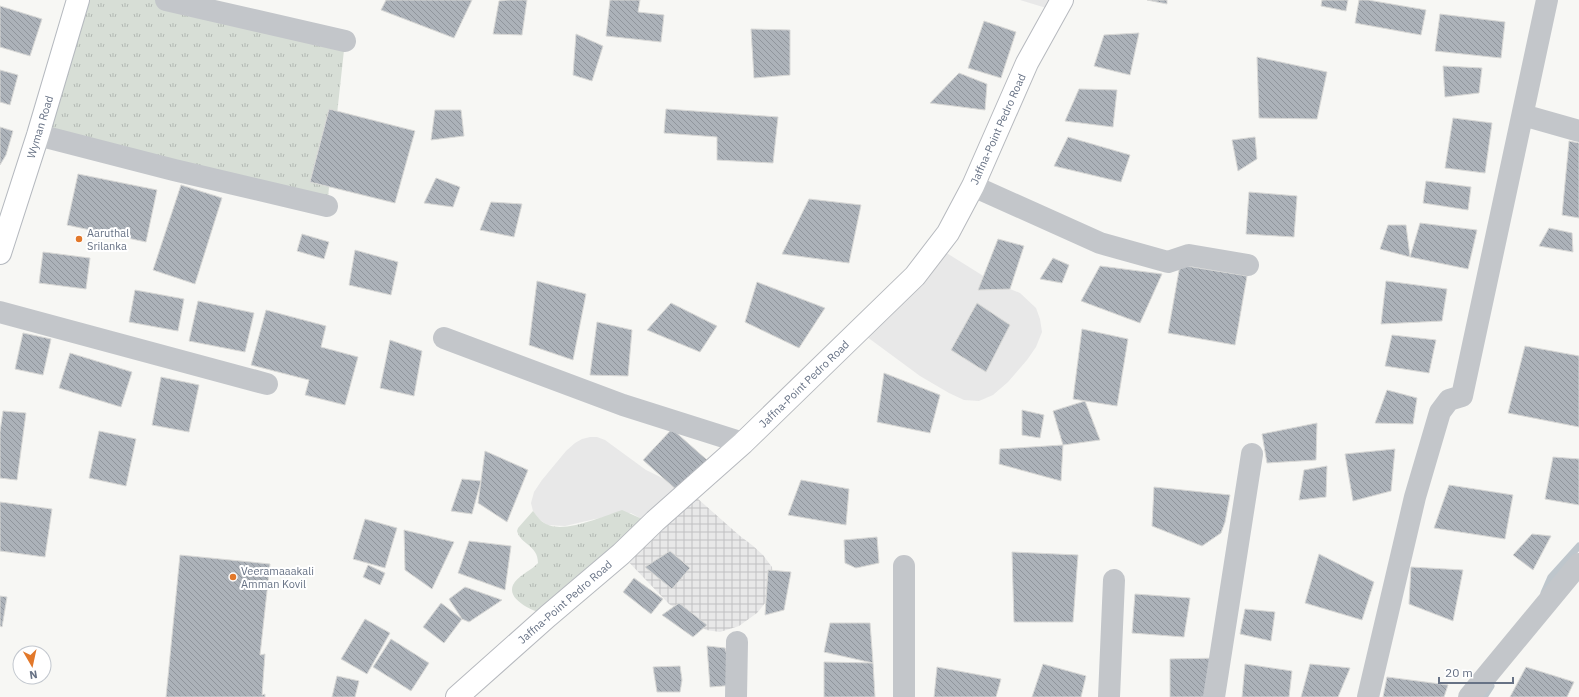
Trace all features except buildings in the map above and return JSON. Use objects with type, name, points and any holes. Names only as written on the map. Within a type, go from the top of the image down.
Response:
[{"type":"main road","name":"Wyman Road","points":[[0,253],[38,135],[78,0]]},
{"type":"main road","name":"Jaffna-Point Pedro Road","points":[[457,697],[548,616],[621,554],[655,521],[743,443],[915,276],[948,233],[973,186],[1027,63],[1062,0]]},
{"type":"street","points":[[166,0],[345,40]]},
{"type":"street","points":[[1368,697],[1415,497],[1440,412],[1449,400],[1462,396],[1547,0]]},
{"type":"street","points":[[1523,115],[1579,131]]},
{"type":"street","points":[[38,135],[174,170],[327,206]]},
{"type":"street","points":[[973,186],[1100,243],[1168,262],[1189,254],[1248,265]]},
{"type":"street","points":[[0,312],[267,384]]},
{"type":"street","points":[[444,338],[623,405],[743,443]]},
{"type":"street","points":[[1214,697],[1252,454]]},
{"type":"street","points":[[1469,697],[1579,564]]},
{"type":"street","points":[[904,566],[904,697]]},
{"type":"street","points":[[1109,697],[1114,580]]},
{"type":"street","points":[[736,697],[737,642]]},
{"type":"shaded area","points":[[1020,0],[1062,0],[1056,11]]},
{"type":"shaded area","points":[[937,247],[993,282],[1020,293],[1036,308],[1040,319],[1042,332],[1036,347],[1027,360],[1008,382],[993,395],[979,401],[964,400],[949,393],[920,376],[859,331]]},
{"type":"shaded area","points":[[590,437],[597,437],[605,440],[646,470],[689,491],[655,521],[640,518],[631,513],[565,526],[547,525],[539,519],[533,511],[531,503],[534,492],[566,451],[575,443]]},
{"type":"shaded area","points":[[689,491],[763,555],[772,567],[773,583],[770,597],[757,613],[739,626],[720,632],[706,630],[669,604],[621,554]]},
{"type":"green space","points":[[78,0],[166,0],[345,41],[327,206],[38,135]]},
{"type":"green space","points":[[622,510],[640,518],[655,521],[548,616],[537,612],[518,601],[512,591],[513,585],[520,577],[538,563],[535,552],[519,536],[517,531],[533,511],[540,520],[546,524],[554,527],[563,527],[595,520]]},
{"type":"waterway","points":[[1544,593],[1551,577],[1579,546]]},
{"type":"waterway","points":[[1484,697],[1491,686]]},
{"type":"place","name":"Aaruthal Srilanka","points":[[79,239]]},
{"type":"place","name":"Veeramaaakali Amman Kovil","points":[[233,577]]}]
